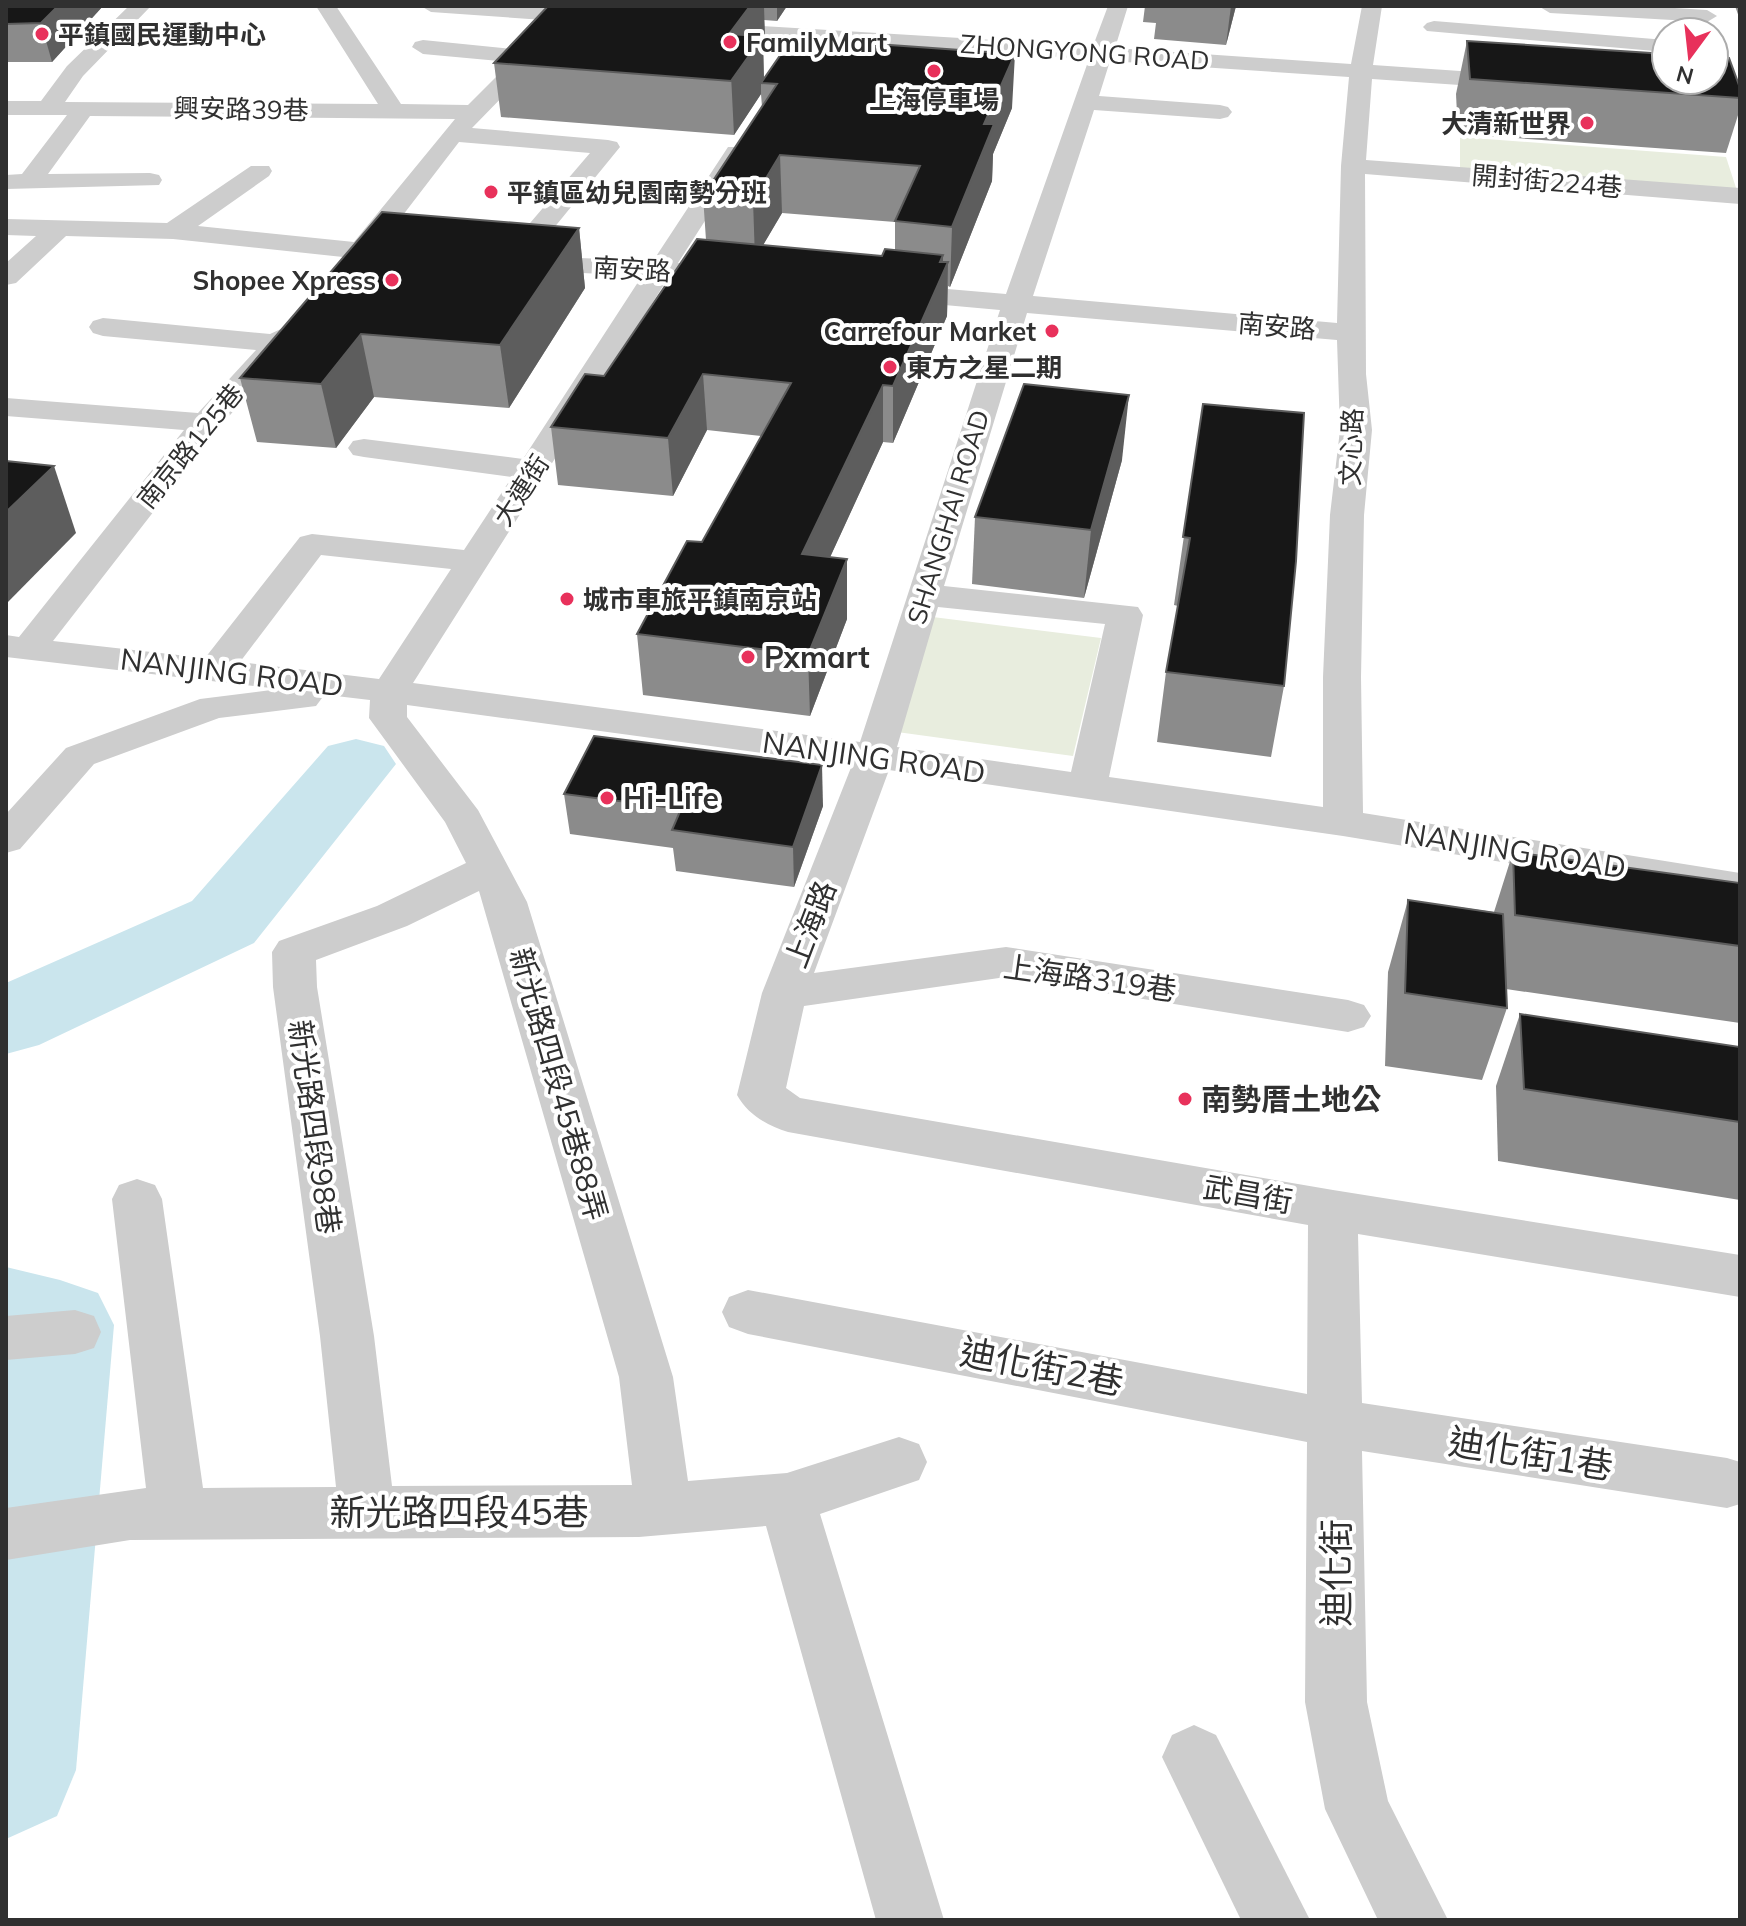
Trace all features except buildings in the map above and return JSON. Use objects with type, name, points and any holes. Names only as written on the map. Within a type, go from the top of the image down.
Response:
[{"type":"street","points":[[49,107],[75,71],[141,6]]},
{"type":"street","points":[[326,6],[394,111]]},
{"type":"street","points":[[431,6],[572,11],[629,20]]},
{"type":"street","name":"SHANGHAI ROAD","points":[[875,756],[1016,304],[1118,6]]},
{"type":"street","name":"文心路","points":[[1343,823],[1342,663],[1347,515],[1356,430],[1351,374],[1353,166],[1361,71],[1372,6]]},
{"type":"street","points":[[1542,6],[1707,16]]},
{"type":"street","points":[[330,286],[361,252],[453,134],[572,11]]},
{"type":"street","name":"ZHONGYONG ROAD","points":[[676,24],[822,24],[1100,53],[1547,84]]},
{"type":"street","points":[[799,60],[822,24]]},
{"type":"street","points":[[1434,27],[1650,45]]},
{"type":"street","points":[[423,47],[528,57]]},
{"type":"street","points":[[1084,102],[1220,112]]},
{"type":"street","points":[[18,182],[85,107]]},
{"type":"street","name":"興安路39巷","points":[[6,108],[476,112]]},
{"type":"street","name":"大連街","points":[[389,691],[535,470],[660,269],[755,125]]},
{"type":"street","points":[[453,134],[608,147],[511,263]]},
{"type":"street","name":"開封街224巷","points":[[1353,166],[1740,196]]},
{"type":"street","points":[[173,231],[260,171]]},
{"type":"street","points":[[18,182],[150,180]]},
{"type":"street","points":[[6,227],[173,231],[436,258]]},
{"type":"street","points":[[6,277],[61,227]]},
{"type":"street","name":"南安路","points":[[481,261],[660,269],[752,278]]},
{"type":"street","name":"南安路","points":[[861,289],[1353,333]]},
{"type":"street","name":"南京路125巷","points":[[18,647],[206,423],[289,331],[103,327]]},
{"type":"street","points":[[6,407],[206,423]]},
{"type":"street","points":[[364,448],[535,470]]},
{"type":"street","points":[[216,669],[312,544],[475,561]]},
{"type":"street","points":[[924,595],[1125,615],[1087,788]]},
{"type":"street","name":"NANJING ROAD","points":[[18,647],[389,691],[875,756],[1343,823],[1740,887]]},
{"type":"street","points":[[6,840],[80,756],[213,707],[389,691]]},
{"type":"street","name":"新光路四段45巷88弄","points":[[389,691],[388,718],[464,819],[506,902],[646,1377],[663,1508]]},
{"type":"street","name":"上海路","points":[[761,1095],[784,993],[875,756]]},
{"type":"street","name":"新光路四段98巷","points":[[367,1512],[347,1336],[295,987],[294,952],[392,916],[489,869]]},
{"type":"street","name":"上海路319巷","points":[[784,993],[1006,962],[1348,1016]]},
{"type":"street","name":"武昌街","points":[[761,1095],[788,1114],[1333,1210],[1740,1276]]},
{"type":"street","points":[[137,1199],[154,1514]]},
{"type":"street","name":"迪化街","points":[[1333,1210],[1336,1702],[1357,1809],[1414,1920]]},
{"type":"street","name":"迪化街2巷","points":[[748,1312],[1335,1423]]},
{"type":"street","points":[[6,1338],[75,1332]]},
{"type":"street","name":"迪化街1巷","points":[[1335,1423],[1727,1483]]},
{"type":"street","name":"新光路四段45巷","points":[[6,1534],[154,1514],[663,1508],[787,1499],[899,1462]]},
{"type":"street","points":[[787,1499],[910,1920]]},
{"type":"street","points":[[1194,1757],[1276,1920]]},
{"type":"shaded area","points":[[1460,137],[1726,157],[1737,191],[1460,169]]},
{"type":"shaded area","points":[[917,615],[1101,638],[1073,756],[875,729]]},
{"type":"waterway","points":[[6,1021],[223,922],[356,764]]},
{"type":"waterway","points":[[6,1312],[60,1325],[11,1770],[6,1774]]},
{"type":"place","name":"平鎮國民運動中心","points":[[42,34]]},
{"type":"place","name":"FamilyMart","points":[[730,42]]},
{"type":"place","name":"上海停車場","points":[[934,71]]},
{"type":"place","name":"大清新世界","points":[[1587,123]]},
{"type":"place","name":"平鎮區幼兒園南勢分班","points":[[491,192]]},
{"type":"place","name":"Shopee Xpress","points":[[392,280]]},
{"type":"place","name":"Carrefour Market","points":[[1052,331]]},
{"type":"place","name":"東方之星二期","points":[[890,367]]},
{"type":"place","name":"城市車旅平鎮南京站","points":[[567,599]]},
{"type":"place","name":"Pxmart","points":[[748,657]]},
{"type":"place","name":"Hi-Life","points":[[607,798]]},
{"type":"place","name":"南勢厝土地公","points":[[1185,1099]]}]
